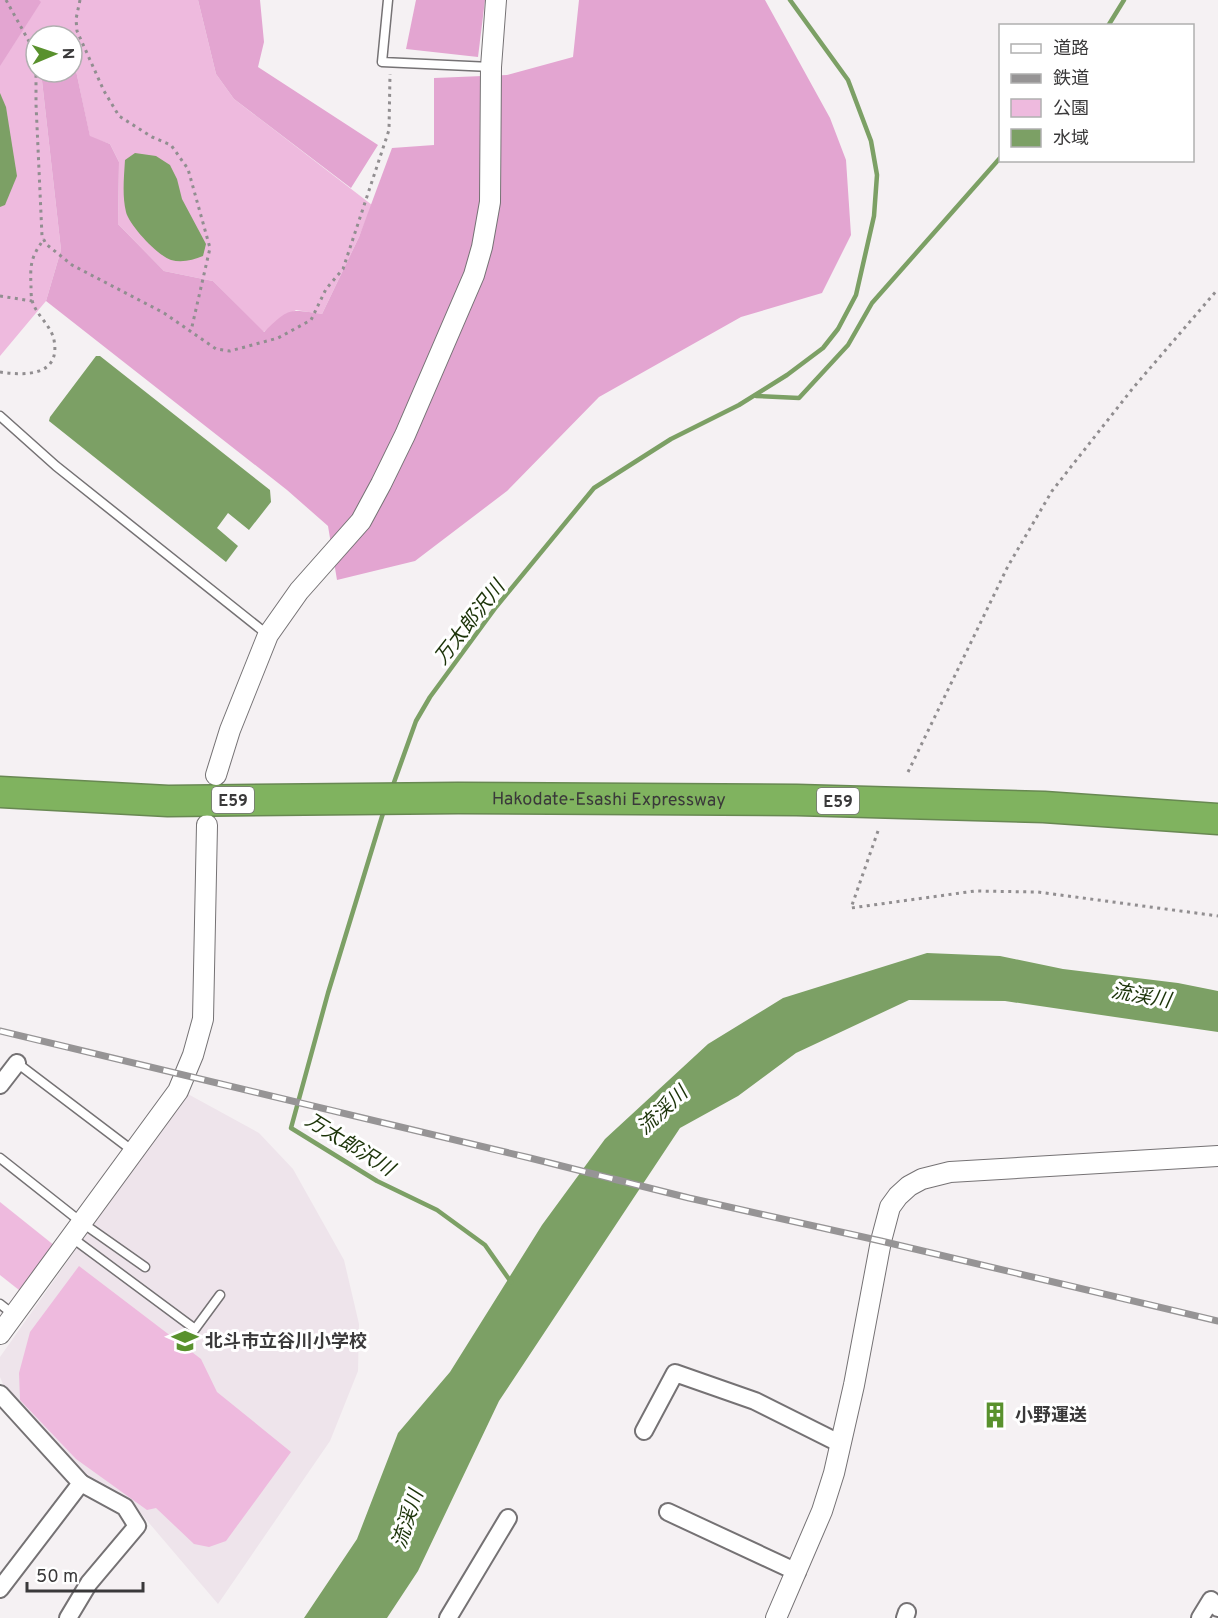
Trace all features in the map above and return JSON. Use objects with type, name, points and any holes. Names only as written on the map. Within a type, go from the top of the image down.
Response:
[{"type":"highway","name":"Hakodate-Esashi Expressway","points":[[0,792],[168,801],[344,798],[797,800],[1044,807],[1218,819]]},
{"type":"highway","points":[[0,800],[122,799]]},
{"type":"street","points":[[216,776],[230,730],[268,635],[299,591],[361,521],[405,435],[474,275],[482,247],[490,202],[491,67],[496,0]]},
{"type":"street","points":[[0,1334],[7,1310],[76,1230],[134,1151],[178,1090],[193,1055],[203,1019],[207,825]]},
{"type":"street","points":[[0,1085],[17,1063]]},
{"type":"street","points":[[776,1618],[822,1512],[841,1443],[886,1220],[898,1196],[909,1186],[922,1179],[950,1172],[1218,1156]]},
{"type":"street","points":[[644,1431],[675,1373],[755,1401],[841,1443]]},
{"type":"street","points":[[0,1394],[81,1482],[125,1507],[137,1526],[89,1583],[68,1618]]},
{"type":"street","points":[[0,1589],[81,1482]]},
{"type":"street","points":[[668,1512],[797,1572]]},
{"type":"street","points":[[448,1618],[508,1518]]},
{"type":"street","points":[[1200,1618],[1211,1600],[1218,1608]]},
{"type":"lane","points":[[388,0],[382,62],[491,67]]},
{"type":"lane","points":[[0,416],[56,466],[268,635]]},
{"type":"lane","points":[[17,1063],[134,1151]]},
{"type":"lane","points":[[0,1158],[76,1230],[195,1329],[220,1295]]},
{"type":"lane","points":[[76,1230],[145,1267]]},
{"type":"path","points":[[6,0],[36,54],[36,104],[46,244],[72,265],[164,313],[216,349],[230,351],[278,338],[310,320],[326,289],[343,269],[389,130],[391,63]]},
{"type":"path","points":[[80,0],[76,19],[77,31],[104,91],[119,116],[152,137],[171,145],[188,169],[210,248],[191,331]]},
{"type":"path","points":[[0,372],[29,375],[42,371],[53,360],[54,339],[32,301],[30,265],[34,252],[44,239]]},
{"type":"path","points":[[908,772],[1008,566],[1052,491],[1133,388],[1218,289]]},
{"type":"path","points":[[0,296],[32,301]]},
{"type":"path","points":[[878,831],[851,908],[975,891],[1038,892],[1218,916]]},
{"type":"shaded area","points":[[0,0],[39,0],[41,2],[27,24],[24,24],[24,29],[0,66]]},
{"type":"shaded area","points":[[198,0],[260,0],[264,42],[258,67],[378,145],[351,188],[234,99],[216,74]]},
{"type":"shaded area","points":[[416,0],[485,0],[478,57],[406,49]]},
{"type":"shaded area","points":[[579,0],[765,0],[830,118],[846,160],[851,235],[822,293],[741,317],[599,397],[507,491],[415,561],[337,580],[328,526],[287,490],[46,301],[61,250],[42,84],[79,84],[90,136],[110,144],[119,162],[118,224],[164,271],[213,281],[264,332],[284,314],[290,312],[322,314],[359,237],[392,148],[434,145],[434,78],[507,75],[573,57]]},
{"type":"shaded area","name":"北斗市立谷川小学校","points":[[186,1093],[259,1133],[293,1169],[344,1260],[359,1324],[358,1371],[330,1441],[218,1604],[138,1510],[83,1472],[7,1394],[0,1377],[0,1357]]},
{"type":"green space","points":[[0,0],[198,0],[216,74],[234,99],[372,205],[322,314],[296,310],[263,332],[213,281],[164,271],[118,224],[119,162],[110,144],[90,137],[79,84],[84,84],[84,24],[24,24],[24,84],[42,84],[61,250],[46,301],[0,356]]},
{"type":"green space","points":[[0,1202],[55,1246],[19,1290],[0,1275]]},
{"type":"green space","points":[[79,1266],[201,1359],[217,1392],[291,1452],[226,1541],[209,1547],[194,1544],[156,1508],[147,1510],[76,1459],[20,1400],[19,1373],[30,1332]]},
{"type":"water","points":[[0,93],[6,107],[17,176],[5,205],[0,207]]},
{"type":"water","points":[[135,153],[156,156],[170,165],[177,179],[182,199],[206,244],[203,256],[187,261],[171,260],[165,257],[138,232],[128,218],[124,193],[125,160]]},
{"type":"water","points":[[96,356],[100,356],[270,490],[271,502],[249,530],[228,513],[217,528],[238,546],[226,562],[49,421]]},
{"type":"water","name":"流渓川","points":[[927,953],[1000,956],[1063,969],[1178,983],[1218,991],[1218,1032],[1005,1001],[909,1000],[796,1053],[738,1096],[680,1128],[499,1401],[418,1571],[387,1618],[304,1618],[357,1539],[398,1433],[450,1372],[542,1225],[605,1139],[708,1044],[783,998]]},
{"type":"waterway","name":"万太郎沢川","points":[[392,788],[416,721],[430,697],[496,607],[594,488],[671,439],[739,405],[787,375],[823,348],[838,329],[856,295],[874,216],[877,175],[871,141],[848,80],[790,0]]},
{"type":"waterway","points":[[1109,24],[1124,0]]},
{"type":"waterway","points":[[756,396],[799,398],[848,345],[872,303],[999,159]]},
{"type":"waterway","name":"万太郎沢川","points":[[384,810],[328,993],[291,1128],[377,1181],[437,1210],[485,1245],[511,1282]]},
{"type":"railway","points":[[0,1031],[689,1198],[1218,1321]]},
{"type":"place","name":"北斗市立谷川小学校","points":[[185,1341]]},
{"type":"place","name":"小野運送","points":[[995,1415]]}]
